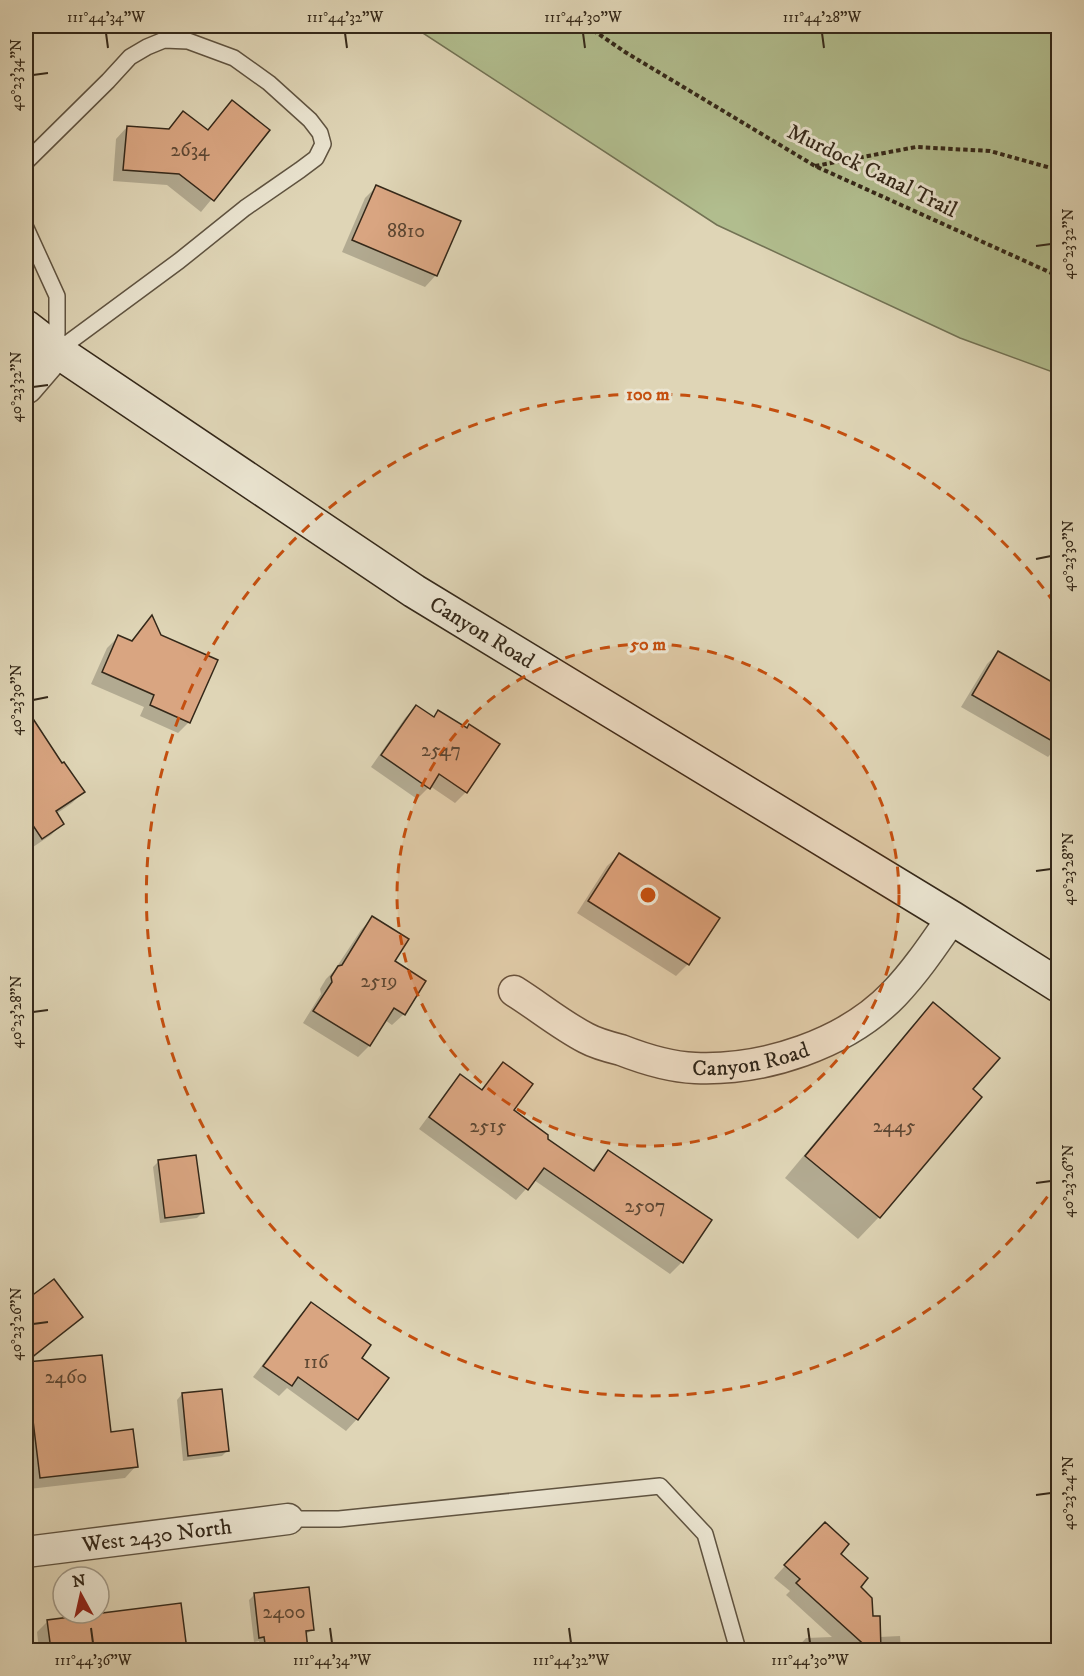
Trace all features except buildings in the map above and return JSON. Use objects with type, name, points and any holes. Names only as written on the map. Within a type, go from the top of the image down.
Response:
[{"type":"main road","name":"Canyon Road","points":[[26,327],[57,351],[414,591],[1059,985]]},
{"type":"main road","points":[[26,387],[57,351]]},
{"type":"street","name":"Canyon Road","points":[[514,991],[588,1039],[649,1060],[694,1068],[746,1066],[795,1054],[827,1040],[862,1020],[893,994],[952,918]]},
{"type":"street","name":"West 2430 North","points":[[26,1552],[288,1519]]},
{"type":"lane","points":[[26,162],[130,57],[147,46],[164,40],[188,41],[234,58],[269,83],[310,120],[320,133],[322,144],[316,158],[245,208],[179,261],[57,351]]},
{"type":"lane","points":[[26,228],[57,296],[57,351]]},
{"type":"lane","points":[[288,1519],[339,1519],[660,1486],[705,1534],[738,1650]]},
{"type":"path","name":"Murdock Canal Trail","points":[[587,26],[625,52],[815,166],[1059,276]]},
{"type":"path","points":[[815,166],[916,147],[990,151],[1059,170]]},
{"type":"green space","points":[[412,26],[1058,26],[1058,374],[960,338],[717,225]]}]
